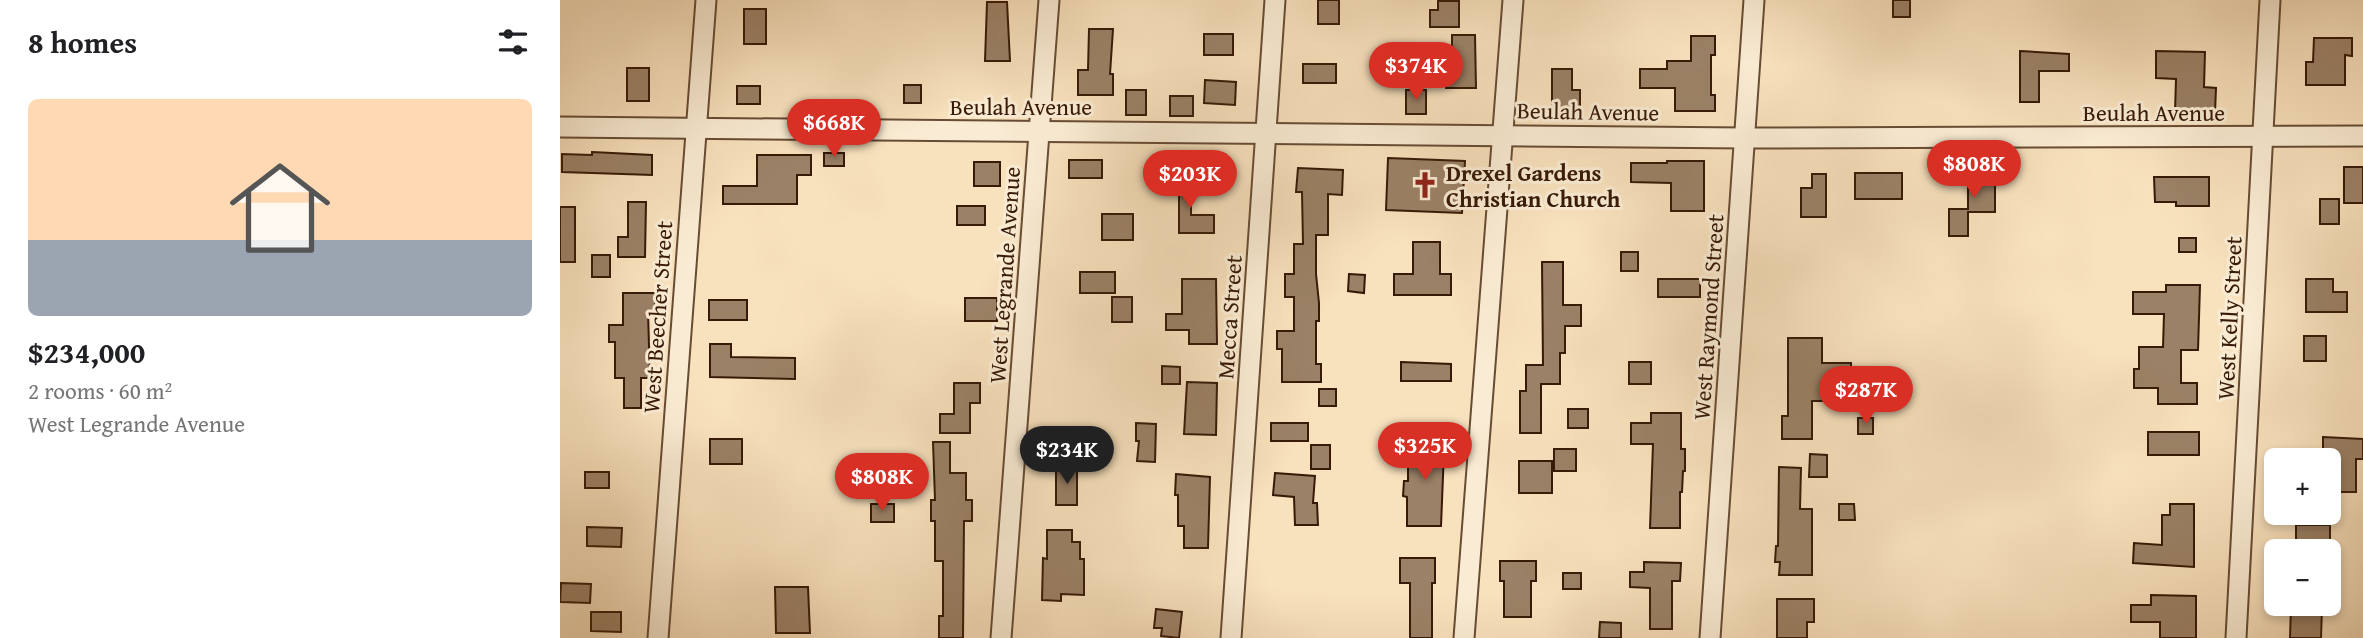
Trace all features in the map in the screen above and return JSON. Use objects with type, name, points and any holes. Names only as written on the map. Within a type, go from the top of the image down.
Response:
[{"type":"street","name":"West Beecher Street","points":[[658,638],[706,0]]},
{"type":"street","name":"West Legrande Avenue","points":[[1002,638],[1049,0]]},
{"type":"street","name":"Mecca Street","points":[[1231,638],[1275,0]]},
{"type":"street","points":[[1464,638],[1513,0]]},
{"type":"street","name":"West Raymond Street","points":[[1710,638],[1754,0]]},
{"type":"street","name":"West Kelly Street","points":[[2236,638],[2270,0]]},
{"type":"street","name":"Beulah Avenue","points":[[560,127],[1745,138],[2363,136]]},
{"type":"building","points":[[1318,0],[1339,0],[1339,24],[1318,24]]},
{"type":"building","points":[[1893,0],[1910,0],[1910,17],[1893,17]]},
{"type":"building","points":[[1438,1],[1459,1],[1459,27],[1430,27],[1430,10],[1438,10]]},
{"type":"building","points":[[987,2],[1007,2],[1010,61],[985,61]]},
{"type":"building","points":[[744,9],[766,9],[766,44],[744,44]]},
{"type":"building","points":[[1089,29],[1113,29],[1110,74],[1113,74],[1113,95],[1078,95],[1078,70],[1088,70]]},
{"type":"building","points":[[1204,34],[1233,34],[1233,55],[1204,55]]},
{"type":"building","points":[[1452,35],[1475,35],[1476,88],[1446,88],[1446,67],[1452,67]]},
{"type":"building","points":[[1691,36],[1715,36],[1715,55],[1711,55],[1711,95],[1715,95],[1715,111],[1675,111],[1675,88],[1640,88],[1640,69],[1667,69],[1667,61],[1691,61]]},
{"type":"building","points":[[2314,38],[2352,38],[2352,56],[2345,55],[2345,85],[2306,85],[2306,62],[2313,62]]},
{"type":"building","points":[[2020,51],[2069,54],[2069,71],[2039,71],[2039,102],[2020,102]]},
{"type":"building","points":[[2156,51],[2205,52],[2204,87],[2216,88],[2215,113],[2175,112],[2176,79],[2156,78]]},
{"type":"building","points":[[1303,64],[1336,64],[1336,83],[1303,83]]},
{"type":"building","points":[[627,68],[649,68],[649,101],[627,101]]},
{"type":"building","points":[[1552,69],[1572,69],[1572,90],[1580,90],[1580,111],[1552,111]]},
{"type":"building","points":[[1205,80],[1236,82],[1235,105],[1204,103]]},
{"type":"building","points":[[904,85],[921,85],[921,103],[904,103]]},
{"type":"building","points":[[737,86],[760,86],[760,104],[737,104]]},
{"type":"building","points":[[1126,90],[1146,90],[1146,115],[1126,115]]},
{"type":"building","points":[[1406,90],[1426,90],[1426,114],[1406,114]]},
{"type":"building","points":[[1170,96],[1193,96],[1193,116],[1170,116]]},
{"type":"building","points":[[592,152],[652,155],[652,175],[562,172],[562,154],[592,155]]},
{"type":"building","points":[[824,153],[844,153],[844,166],[824,166]]},
{"type":"building","points":[[1195,154],[1225,154],[1225,181],[1195,181]]},
{"type":"building","points":[[757,155],[811,155],[811,175],[797,175],[797,204],[723,204],[723,186],[757,186]]},
{"type":"building","name":"Drexel Gardens Christian Church","points":[[1388,158],[1465,161],[1462,213],[1386,210]]},
{"type":"building","points":[[1069,160],[1102,160],[1102,178],[1069,178]]},
{"type":"building","points":[[1704,161],[1704,211],[1671,211],[1671,183],[1631,182],[1631,163]]},
{"type":"building","points":[[974,162],[1000,162],[1000,186],[974,186]]},
{"type":"building","points":[[2344,167],[2363,167],[2363,203],[2344,203]]},
{"type":"building","points":[[1298,168],[1343,170],[1342,195],[1328,194],[1328,235],[1316,235],[1319,321],[1316,321],[1316,364],[1321,364],[1321,382],[1282,382],[1282,349],[1277,349],[1277,331],[1294,331],[1294,297],[1285,297],[1285,274],[1294,274],[1294,244],[1303,244],[1302,192],[1296,192]]},
{"type":"building","points":[[1968,169],[1995,169],[1995,212],[1968,212],[1968,236],[1949,236],[1949,209],[1968,209]]},
{"type":"building","points":[[1855,173],[1902,173],[1902,199],[1855,199]]},
{"type":"building","points":[[1812,174],[1826,174],[1826,217],[1801,217],[1801,188],[1812,188]]},
{"type":"building","points":[[2154,177],[2209,177],[2209,206],[2176,206],[2176,202],[2155,202]]},
{"type":"building","points":[[1172,178],[1191,178],[1191,215],[1214,215],[1214,233],[1179,233],[1179,194],[1172,194]]},
{"type":"building","points":[[2320,199],[2339,199],[2339,224],[2320,224]]},
{"type":"building","points":[[628,202],[646,202],[645,257],[618,257],[618,237],[628,237]]},
{"type":"building","points":[[957,206],[985,206],[985,225],[957,225]]},
{"type":"building","points":[[560,207],[575,207],[575,262],[560,262]]},
{"type":"building","points":[[1102,214],[1133,214],[1133,240],[1102,240]]},
{"type":"building","points":[[2179,238],[2196,238],[2196,252],[2179,252]]},
{"type":"building","points":[[1413,242],[1440,242],[1440,274],[1451,274],[1451,295],[1394,295],[1394,274],[1413,274]]},
{"type":"building","points":[[1621,252],[1638,252],[1638,271],[1621,271]]},
{"type":"building","points":[[592,255],[610,255],[610,277],[592,277]]},
{"type":"building","points":[[1542,262],[1563,262],[1563,305],[1581,305],[1581,326],[1565,326],[1565,353],[1560,353],[1560,384],[1541,384],[1541,433],[1520,433],[1520,391],[1526,391],[1526,365],[1543,365]]},
{"type":"building","points":[[1080,272],[1115,272],[1115,293],[1080,293]]},
{"type":"building","points":[[1349,274],[1365,275],[1364,293],[1348,291]]},
{"type":"building","points":[[1182,279],[1216,279],[1217,344],[1189,344],[1189,330],[1166,330],[1166,314],[1182,314]]},
{"type":"building","points":[[1658,279],[1700,279],[1700,297],[1658,297]]},
{"type":"building","points":[[2306,279],[2333,279],[2333,292],[2347,292],[2347,312],[2306,312]]},
{"type":"building","points":[[2166,285],[2200,285],[2198,350],[2181,350],[2181,383],[2197,383],[2197,404],[2158,404],[2158,388],[2134,388],[2134,369],[2139,369],[2139,347],[2163,347],[2164,314],[2133,314],[2133,292],[2166,292]]},
{"type":"building","points":[[623,293],[655,293],[655,312],[648,312],[650,378],[641,378],[641,408],[624,408],[624,378],[615,378],[615,342],[609,342],[609,325],[623,325]]},
{"type":"building","points":[[1112,297],[1132,297],[1132,322],[1112,322]]},
{"type":"building","points":[[965,298],[997,298],[997,321],[965,321]]},
{"type":"building","points":[[709,300],[747,300],[747,320],[709,320]]},
{"type":"building","points":[[2304,336],[2326,336],[2326,361],[2304,361]]},
{"type":"building","points":[[1788,338],[1822,338],[1822,363],[1851,363],[1851,401],[1812,401],[1812,439],[1782,439],[1782,416],[1788,416]]},
{"type":"building","points":[[710,344],[731,344],[731,357],[795,358],[795,379],[710,377]]},
{"type":"building","points":[[1401,362],[1451,364],[1451,381],[1401,381]]},
{"type":"building","points":[[1629,362],[1651,362],[1651,384],[1629,384]]},
{"type":"building","points":[[1162,366],[1180,367],[1180,384],[1162,384]]},
{"type":"building","points":[[1187,382],[1217,383],[1216,435],[1184,434]]},
{"type":"building","points":[[954,383],[980,383],[980,403],[970,403],[970,433],[940,433],[940,414],[954,414]]},
{"type":"building","points":[[1319,389],[1336,389],[1336,406],[1319,406]]},
{"type":"building","points":[[1568,409],[1588,409],[1588,428],[1568,428]]},
{"type":"building","points":[[1651,413],[1681,413],[1681,449],[1685,449],[1685,471],[1680,492],[1680,528],[1650,528],[1653,444],[1631,444],[1631,423],[1651,423]]},
{"type":"building","points":[[1858,418],[1873,418],[1873,434],[1858,434]]},
{"type":"building","points":[[1136,423],[1156,424],[1155,462],[1137,461],[1139,441],[1136,441]]},
{"type":"building","points":[[1271,423],[1308,423],[1308,441],[1271,441]]},
{"type":"building","points":[[1419,427],[1435,428],[1435,449],[1444,451],[1441,526],[1407,526],[1407,497],[1403,496],[1404,481],[1408,481],[1408,448],[1418,448]]},
{"type":"building","points":[[2148,432],[2199,432],[2199,455],[2148,455]]},
{"type":"building","points":[[2323,437],[2363,439],[2363,459],[2356,459],[2356,492],[2341,492],[2341,448],[2323,448]]},
{"type":"building","points":[[710,439],[742,439],[742,464],[710,464]]},
{"type":"building","points":[[933,442],[950,442],[950,473],[966,473],[966,500],[972,500],[972,521],[964,521],[963,638],[939,638],[939,616],[943,616],[943,561],[935,561],[935,521],[931,521],[931,500],[935,500]]},
{"type":"building","points":[[1311,445],[1330,445],[1330,469],[1311,469]]},
{"type":"building","points":[[1554,449],[1576,449],[1576,471],[1554,471]]},
{"type":"building","points":[[1810,454],[1827,455],[1827,477],[1809,477]]},
{"type":"building","points":[[1519,461],[1552,461],[1552,493],[1519,493]]},
{"type":"building","points":[[1779,467],[1801,468],[1800,509],[1812,509],[1812,575],[1779,575],[1780,562],[1775,562],[1778,546]]},
{"type":"building","points":[[1056,468],[1077,468],[1077,505],[1056,505]]},
{"type":"building","points":[[585,472],[609,472],[609,488],[585,488]]},
{"type":"building","points":[[1275,473],[1315,476],[1313,503],[1317,503],[1318,525],[1295,525],[1294,497],[1273,495]]},
{"type":"building","points":[[1176,474],[1210,477],[1208,548],[1184,548],[1184,526],[1178,526]]},
{"type":"building","points":[[871,504],[894,504],[894,522],[871,522]]},
{"type":"building","points":[[1839,504],[1854,504],[1855,520],[1839,520]]},
{"type":"building","points":[[2170,504],[2194,504],[2194,567],[2133,563],[2134,543],[2162,545],[2162,515],[2170,515]]},
{"type":"building","points":[[2296,525],[2330,525],[2330,539],[2296,539]]},
{"type":"building","points":[[587,527],[622,528],[621,547],[587,546]]},
{"type":"building","points":[[1047,530],[1072,530],[1072,542],[1080,542],[1080,559],[1084,559],[1084,595],[1061,594],[1061,601],[1042,600]]},
{"type":"building","points":[[1400,558],[1435,558],[1432,638],[1410,638],[1410,583],[1400,583]]},
{"type":"building","points":[[1500,561],[1536,561],[1536,581],[1531,581],[1531,617],[1504,617],[1504,581],[1500,581]]},
{"type":"building","points":[[1644,562],[1681,563],[1680,581],[1672,581],[1672,629],[1650,629],[1650,588],[1630,587],[1630,572],[1644,572]]},
{"type":"building","points":[[1563,573],[1581,573],[1581,589],[1563,589]]},
{"type":"building","points":[[561,583],[591,584],[590,603],[560,602]]},
{"type":"building","points":[[775,587],[808,587],[810,633],[776,633]]},
{"type":"building","points":[[2151,595],[2196,596],[2196,638],[2160,638],[2160,622],[2131,622],[2131,605],[2151,605]]},
{"type":"building","points":[[1777,599],[1814,599],[1814,622],[1807,622],[1807,638],[1777,638]]},
{"type":"building","points":[[1156,609],[1182,612],[1179,638],[1161,636],[1162,628],[1154,628]]},
{"type":"building","points":[[591,612],[621,612],[621,632],[591,631]]},
{"type":"building","points":[[2291,616],[2322,616],[2321,638],[2290,638]]},
{"type":"building","points":[[1600,622],[1621,623],[1621,638],[1599,638]]},
{"type":"place","name":"Drexel Gardens Christian Church","points":[[1425,185]]}]
